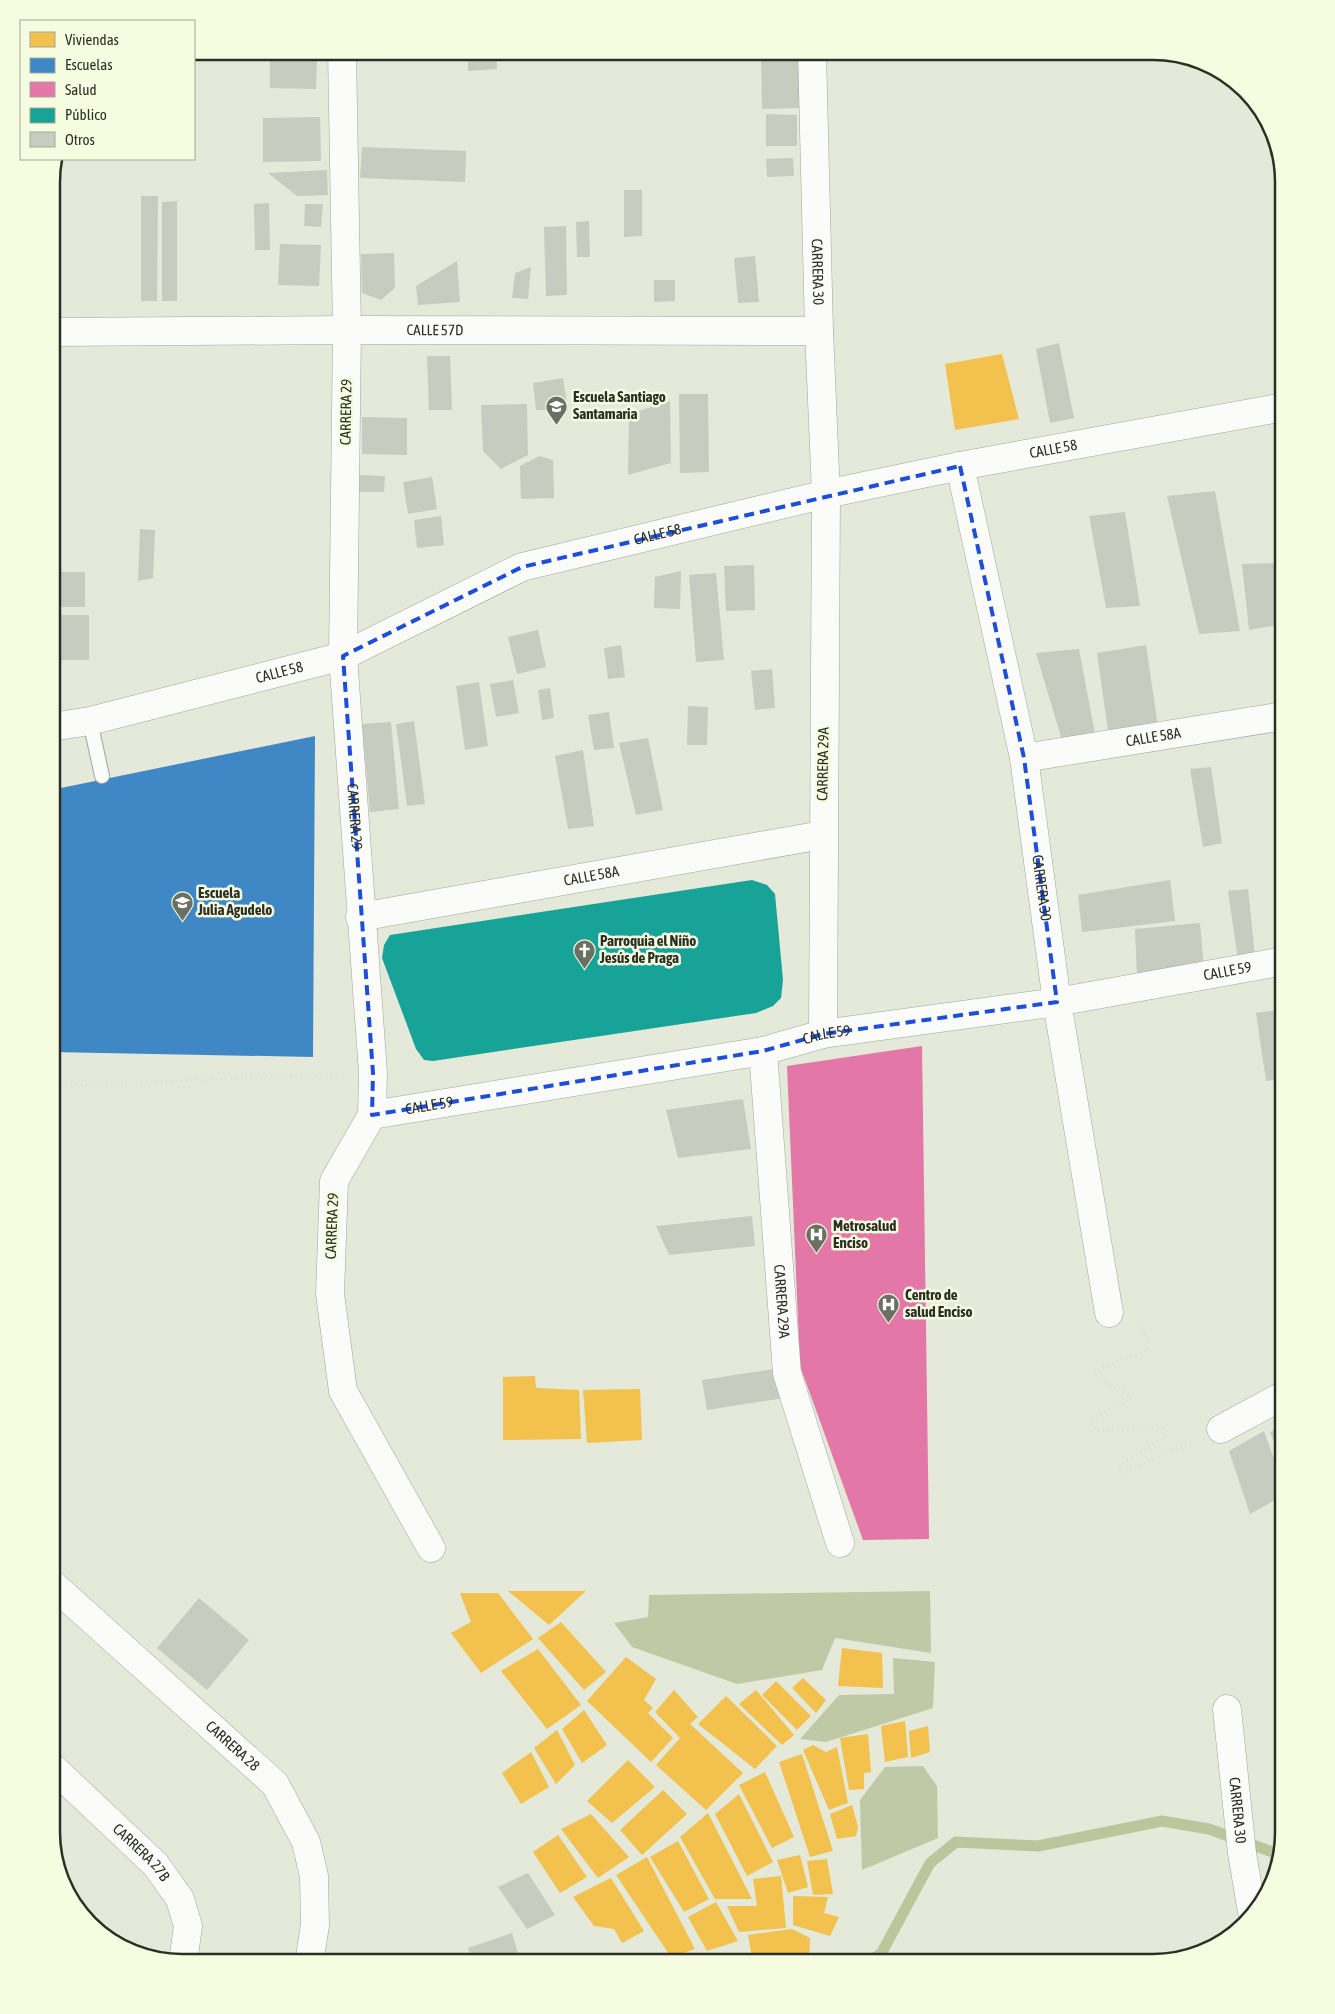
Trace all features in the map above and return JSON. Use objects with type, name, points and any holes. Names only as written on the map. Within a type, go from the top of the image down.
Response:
[{"type":"street","name":"CARRERA 29","points":[[342,60],[346,330],[343,656],[360,917],[373,1073],[372,1115],[334,1182],[330,1294],[343,1391],[431,1548]]},
{"type":"street","name":"CARRERA 30","points":[[812,60],[819,331],[826,494]]},
{"type":"street","name":"CALLE 57D","points":[[60,332],[346,330],[819,331]]},
{"type":"street","name":"CALLE 58","points":[[60,726],[90,721],[343,656],[522,567],[826,494],[960,466],[1275,409]]},
{"type":"street","name":"CARRERA 30","points":[[960,466],[1024,758],[1057,1002],[1109,1312]]},
{"type":"street","name":"CARRERA 29A","points":[[823,1034],[822,835],[826,494]]},
{"type":"street","name":"CALLE 58A","points":[[1024,758],[1275,717]]},
{"type":"street","name":"CALLE 58A","points":[[360,917],[822,835]]},
{"type":"street","name":"CALLE 59","points":[[372,1115],[763,1051],[823,1034],[1057,1002],[1275,963]]},
{"type":"street","name":"CARRERA 29A","points":[[763,1051],[788,1373],[840,1543]]},
{"type":"street","points":[[1221,1428],[1275,1400]]},
{"type":"street","name":"CARRERA 28","points":[[60,1590],[274,1784],[306,1842],[314,1876],[315,1925],[310,1954]]},
{"type":"street","name":"CARRERA 30","points":[[1227,1709],[1243,1862],[1251,1905]]},
{"type":"street","name":"CARRERA 27B","points":[[60,1774],[156,1865],[180,1899],[188,1926],[183,1954]]},
{"type":"lane","points":[[90,721],[102,776]]},
{"type":"path","points":[[60,1086],[373,1073]]},
{"type":"path","points":[[1109,1312],[1136,1325],[1149,1339],[1149,1349],[1102,1369],[1095,1375],[1098,1379],[1131,1396],[1129,1401],[1093,1418],[1091,1422],[1097,1431],[1164,1428],[1167,1432],[1164,1438],[1121,1464],[1118,1468],[1120,1473],[1221,1428]]},
{"type":"highlighted area","points":[[960,466],[1024,758],[1057,1002],[823,1034],[763,1051],[372,1115],[373,1073],[343,656],[522,567]]},
{"type":"green space","points":[[930,1591],[931,1653],[835,1638],[822,1670],[737,1684],[632,1647],[614,1623],[648,1617],[649,1595]]},
{"type":"green space","points":[[893,1658],[935,1662],[933,1708],[826,1742],[800,1739],[839,1695],[894,1694]]},
{"type":"green space","points":[[923,1766],[937,1786],[938,1838],[862,1870],[860,1800],[885,1767]]},
{"type":"building: Viviendas","points":[[1002,354],[1019,419],[955,430],[945,364]]},
{"type":"building: Viviendas","points":[[535,1376],[536,1388],[579,1390],[581,1439],[503,1440],[503,1377]]},
{"type":"building: Viviendas","points":[[640,1389],[642,1440],[587,1443],[583,1390]]},
{"type":"building: Viviendas","points":[[508,1591],[586,1591],[549,1625]]},
{"type":"building: Viviendas","points":[[460,1593],[498,1593],[533,1639],[481,1673],[451,1633],[471,1622]]},
{"type":"building: Viviendas","points":[[561,1622],[606,1672],[584,1690],[538,1638]]},
{"type":"building: Viviendas","points":[[842,1648],[882,1653],[883,1688],[838,1686]]},
{"type":"building: Viviendas","points":[[538,1649],[581,1705],[547,1729],[501,1671]]},
{"type":"building: Viviendas","points":[[626,1657],[656,1679],[644,1700],[653,1708],[648,1713],[673,1738],[651,1762],[587,1701]]},
{"type":"building: Viviendas","points":[[803,1678],[826,1700],[816,1713],[792,1688]]},
{"type":"building: Viviendas","points":[[776,1681],[811,1716],[797,1730],[762,1695]]},
{"type":"building: Viviendas","points":[[674,1690],[698,1717],[690,1724],[743,1773],[706,1810],[656,1765],[680,1738],[655,1712]]},
{"type":"building: Viviendas","points":[[756,1690],[794,1735],[782,1745],[739,1704]]},
{"type":"building: Viviendas","points":[[726,1696],[777,1746],[755,1769],[698,1724]]},
{"type":"building: Viviendas","points":[[584,1710],[607,1745],[582,1763],[562,1729]]},
{"type":"building: Viviendas","points":[[905,1721],[908,1757],[885,1762],[881,1726]]},
{"type":"building: Viviendas","points":[[928,1726],[930,1752],[911,1758],[909,1731]]},
{"type":"building: Viviendas","points":[[557,1730],[575,1765],[556,1784],[534,1748]]},
{"type":"building: Viviendas","points":[[868,1734],[871,1772],[864,1773],[864,1789],[849,1790],[840,1738]]},
{"type":"building: Viviendas","points":[[813,1745],[826,1752],[837,1747],[848,1803],[829,1810],[803,1750]]},
{"type":"building: Viviendas","points":[[531,1752],[549,1787],[521,1804],[502,1773]]},
{"type":"building: Viviendas","points":[[802,1754],[833,1851],[810,1857],[779,1762]]},
{"type":"building: Viviendas","points":[[628,1760],[655,1787],[612,1823],[587,1801]]},
{"type":"building: Viviendas","points":[[765,1772],[794,1837],[772,1848],[739,1785]]},
{"type":"building: Viviendas","points":[[663,1790],[687,1814],[642,1855],[620,1830]]},
{"type":"building: Viviendas","points":[[739,1794],[773,1862],[747,1876],[715,1814]]},
{"type":"building: Viviendas","points":[[852,1805],[858,1827],[856,1836],[837,1839],[830,1814]]},
{"type":"building: Viviendas","points":[[708,1813],[752,1899],[715,1899],[680,1837]]},
{"type":"building: Viviendas","points":[[591,1814],[629,1857],[598,1878],[561,1829]]},
{"type":"building: Viviendas","points":[[558,1835],[587,1877],[560,1893],[533,1852]]},
{"type":"building: Viviendas","points":[[678,1841],[709,1899],[684,1912],[650,1857]]},
{"type":"building: Viviendas","points":[[800,1855],[808,1887],[788,1893],[777,1860]]},
{"type":"building: Viviendas","points":[[647,1857],[695,1949],[680,1954],[669,1954],[616,1875]]},
{"type":"building: Viviendas","points":[[827,1859],[833,1894],[813,1895],[807,1861]]},
{"type":"building: Viviendas","points":[[781,1876],[786,1928],[739,1932],[727,1906],[757,1906],[753,1879]]},
{"type":"building: Viviendas","points":[[611,1878],[644,1931],[622,1943],[614,1929],[594,1926],[573,1897]]},
{"type":"building: Viviendas","points":[[793,1896],[828,1897],[824,1913],[839,1917],[830,1936],[793,1925]]},
{"type":"building: Viviendas","points":[[716,1902],[738,1941],[707,1951],[688,1917]]},
{"type":"building: Viviendas","points":[[792,1929],[810,1938],[809,1954],[751,1954],[748,1935]]},
{"type":"building: Escuelas","name":"Escuela Julia Agudelo","points":[[315,736],[313,1057],[60,1052],[60,788]]},
{"type":"building: Salud","points":[[922,1046],[929,1539],[863,1540],[800,1366],[787,1066]]},
{"type":"building: Público","name":"Parroquia el Niño Jesús de Praga","points":[[752,880],[767,885],[775,894],[783,980],[781,998],[773,1006],[756,1013],[433,1061],[424,1060],[416,1049],[382,958],[384,945],[390,935]]},
{"type":"building: Otros","points":[[270,60],[317,60],[316,89],[270,88]]},
{"type":"building: Otros","points":[[468,60],[496,60],[497,69],[468,71]]},
{"type":"building: Otros","points":[[761,60],[800,60],[800,108],[762,109]]},
{"type":"building: Otros","points":[[766,114],[797,115],[797,146],[766,146]]},
{"type":"building: Otros","points":[[320,117],[321,161],[263,162],[263,118]]},
{"type":"building: Otros","points":[[362,147],[466,151],[465,182],[360,178]]},
{"type":"building: Otros","points":[[793,158],[794,176],[767,177],[766,159]]},
{"type":"building: Otros","points":[[327,170],[328,195],[297,196],[268,173]]},
{"type":"building: Otros","points":[[624,190],[642,190],[642,236],[624,237]]},
{"type":"building: Otros","points":[[141,196],[158,196],[157,301],[141,301]]},
{"type":"building: Otros","points":[[177,201],[177,301],[162,301],[162,202]]},
{"type":"building: Otros","points":[[269,203],[270,250],[255,250],[254,204]]},
{"type":"building: Otros","points":[[305,204],[323,204],[321,227],[304,226]]},
{"type":"building: Otros","points":[[589,221],[590,257],[577,257],[576,222]]},
{"type":"building: Otros","points":[[566,226],[567,295],[546,296],[544,227]]},
{"type":"building: Otros","points":[[280,244],[321,245],[319,286],[278,285]]},
{"type":"building: Otros","points":[[394,253],[395,288],[381,300],[362,293],[361,254]]},
{"type":"building: Otros","points":[[755,256],[759,302],[738,303],[734,258]]},
{"type":"building: Otros","points":[[457,261],[460,302],[418,305],[416,286]]},
{"type":"building: Otros","points":[[531,267],[528,299],[512,298],[515,273]]},
{"type":"building: Otros","points":[[654,280],[675,280],[675,301],[654,302]]},
{"type":"building: Otros","points":[[1059,343],[1074,418],[1050,423],[1036,349]]},
{"type":"building: Otros","points":[[427,356],[450,356],[452,410],[429,410]]},
{"type":"building: Otros","points":[[563,378],[568,410],[536,410],[533,383]]},
{"type":"building: Otros","points":[[679,394],[708,394],[709,472],[680,473]]},
{"type":"building: Otros","points":[[670,401],[671,463],[628,475],[629,414]]},
{"type":"building: Otros","points":[[527,404],[528,455],[501,469],[483,451],[481,405]]},
{"type":"building: Otros","points":[[362,417],[407,418],[407,455],[362,454]]},
{"type":"building: Otros","points":[[539,456],[553,460],[554,498],[521,499],[520,466]]},
{"type":"building: Otros","points":[[359,475],[385,476],[384,492],[359,492]]},
{"type":"building: Otros","points":[[432,477],[437,509],[408,514],[403,482]]},
{"type":"building: Otros","points":[[1215,491],[1240,631],[1199,634],[1167,496]]},
{"type":"building: Otros","points":[[1125,512],[1140,606],[1106,608],[1089,516]]},
{"type":"building: Otros","points":[[441,516],[444,545],[417,548],[414,520]]},
{"type":"building: Otros","points":[[140,529],[155,530],[153,578],[138,581]]},
{"type":"building: Otros","points":[[1275,563],[1275,626],[1249,630],[1242,564]]},
{"type":"building: Otros","points":[[754,565],[755,610],[726,611],[724,566]]},
{"type":"building: Otros","points":[[681,571],[680,609],[654,608],[655,577]]},
{"type":"building: Otros","points":[[60,572],[85,572],[85,607],[60,607]]},
{"type":"building: Otros","points":[[716,573],[724,660],[696,662],[689,575]]},
{"type":"building: Otros","points":[[60,615],[89,615],[89,660],[60,660]]},
{"type":"building: Otros","points":[[538,630],[546,667],[517,674],[508,637]]},
{"type":"building: Otros","points":[[621,645],[625,677],[608,679],[604,648]]},
{"type":"building: Otros","points":[[1146,645],[1158,726],[1109,738],[1097,653]]},
{"type":"building: Otros","points":[[1079,649],[1096,739],[1064,747],[1036,653]]},
{"type":"building: Otros","points":[[772,669],[775,708],[755,710],[751,671]]},
{"type":"building: Otros","points":[[513,680],[519,713],[496,717],[490,684]]},
{"type":"building: Otros","points":[[479,682],[488,746],[465,750],[456,686]]},
{"type":"building: Otros","points":[[550,688],[554,718],[542,720],[538,690]]},
{"type":"building: Otros","points":[[688,706],[708,707],[707,745],[687,745]]},
{"type":"building: Otros","points":[[609,712],[614,748],[594,750],[588,715]]},
{"type":"building: Otros","points":[[414,721],[425,804],[407,806],[396,724]]},
{"type":"building: Otros","points":[[391,722],[399,809],[370,812],[362,724]]},
{"type":"building: Otros","points":[[648,738],[663,810],[636,815],[619,743]]},
{"type":"building: Otros","points":[[583,750],[594,826],[568,829],[555,756]]},
{"type":"building: Otros","points":[[1211,767],[1222,843],[1203,847],[1190,769]]},
{"type":"building: Otros","points":[[1170,880],[1175,921],[1082,932],[1078,895]]},
{"type":"building: Otros","points":[[1248,889],[1255,956],[1238,960],[1228,891]]},
{"type":"building: Otros","points":[[1200,923],[1204,969],[1137,977],[1135,929]]},
{"type":"building: Otros","points":[[1275,1010],[1275,1080],[1266,1081],[1256,1013]]},
{"type":"building: Otros","points":[[743,1099],[751,1149],[678,1158],[666,1110]]},
{"type":"building: Otros","points":[[752,1216],[755,1246],[669,1255],[656,1226]]},
{"type":"building: Otros","points":[[780,1368],[784,1398],[707,1410],[702,1380]]},
{"type":"building: Otros","points":[[1275,1429],[1275,1444],[1270,1432]]},
{"type":"building: Otros","points":[[1264,1431],[1275,1462],[1275,1500],[1250,1514],[1229,1451]]},
{"type":"building: Otros","points":[[199,1598],[249,1640],[207,1690],[157,1648]]},
{"type":"building: Otros","points":[[528,1873],[555,1915],[527,1929],[498,1887]]},
{"type":"building: Otros","points":[[512,1933],[518,1954],[470,1954],[468,1948]]},
{"type":"waterway","points":[[881,1954],[930,1863],[956,1842],[1038,1846],[1162,1821],[1209,1829],[1273,1852]]},
{"type":"place","name":"Escuela Santiago Santamaria","points":[[557,425]]},
{"type":"place","name":"Escuela Julia Agudelo","points":[[182,921]]},
{"type":"place","name":"Parroquia el Niño Jesús de Praga","points":[[584,969]]},
{"type":"place","name":"Metrosalud Enciso","points":[[817,1254]]},
{"type":"place","name":"Centro de salud Enciso","points":[[889,1323]]}]
